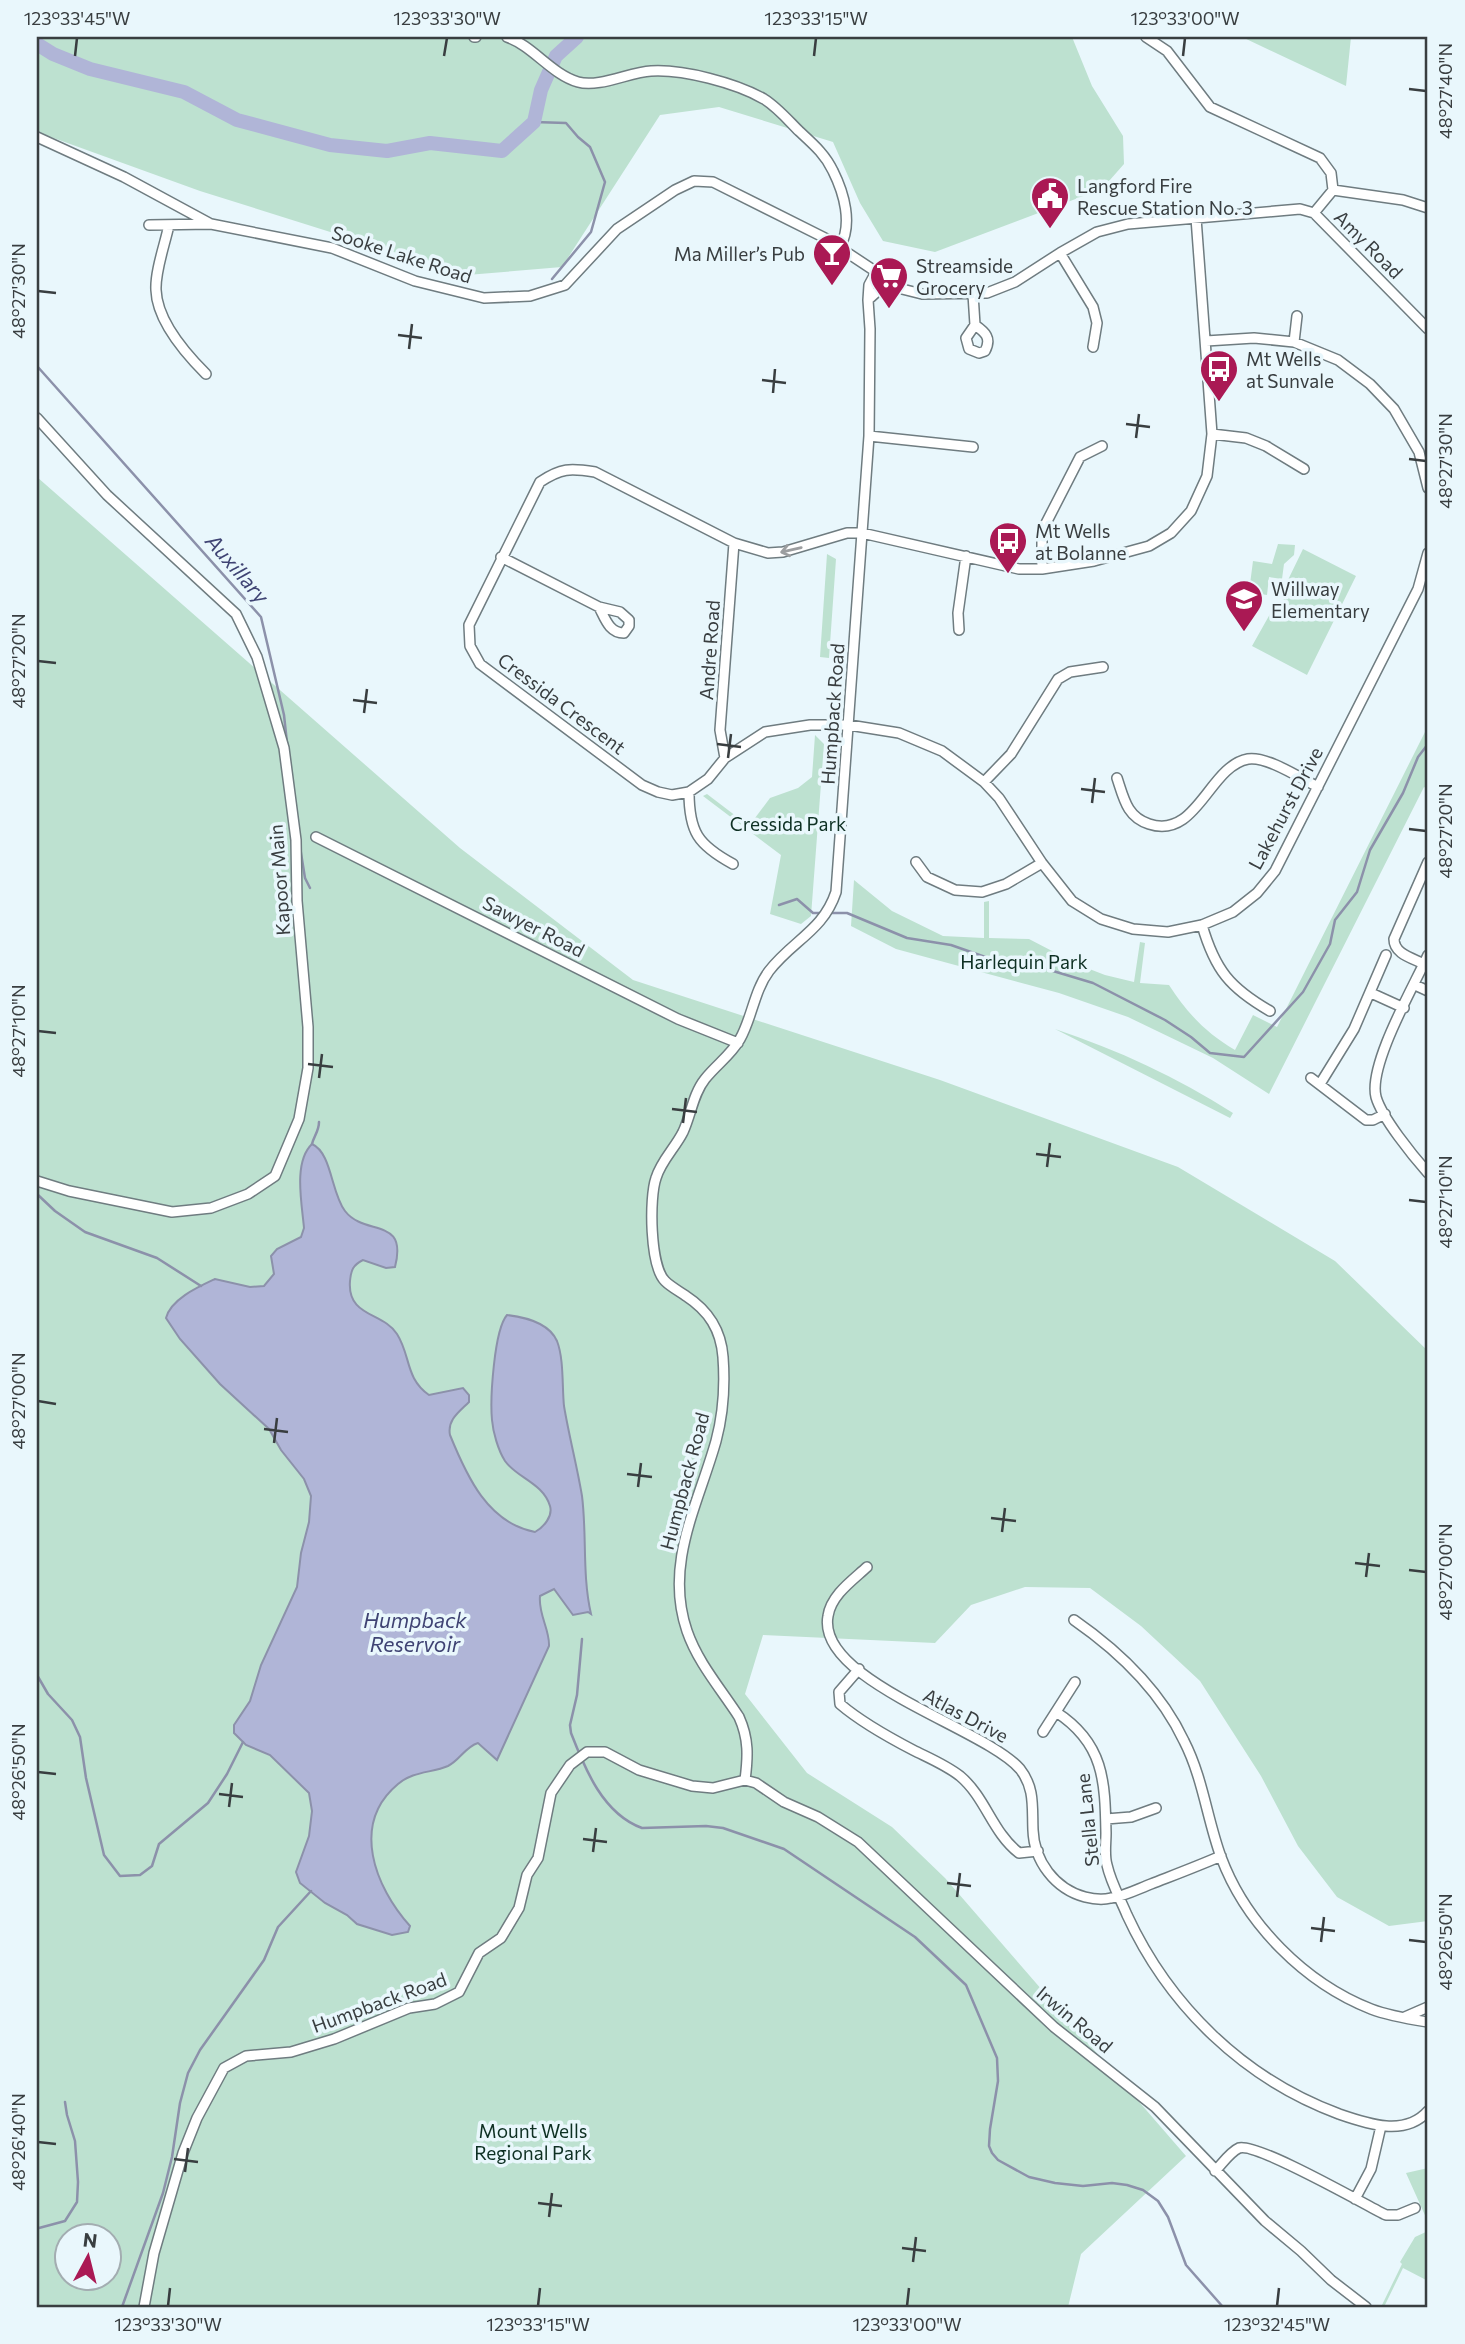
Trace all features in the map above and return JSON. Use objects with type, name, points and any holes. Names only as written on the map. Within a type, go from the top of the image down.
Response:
[{"type":"street","points":[[507,37],[569,78],[587,83],[652,71],[686,74],[746,89],[767,100],[825,154],[839,185],[848,222],[840,247]]},
{"type":"street","points":[[1146,37],[1167,51],[1210,107],[1320,158],[1331,173],[1333,190],[1314,213]]},
{"type":"street","points":[[37,137],[124,177],[211,224]]},
{"type":"street","name":"Sooke Lake Road","points":[[149,225],[211,224],[332,248],[415,281],[484,298],[530,296],[565,285],[617,229],[675,190],[694,181],[713,182],[840,247],[902,289],[922,294],[973,294],[987,293],[1015,282],[1097,232],[1128,224],[1293,209],[1314,213]]},
{"type":"street","points":[[1333,190],[1403,200],[1428,208]]},
{"type":"street","name":"Amy Road","points":[[1314,213],[1428,329]]},
{"type":"street","points":[[862,533],[1019,569],[1042,569],[1094,561],[1149,546],[1171,533],[1191,511],[1208,476],[1212,434],[1196,218]]},
{"type":"street","points":[[169,225],[155,288],[159,307],[167,325],[192,360],[206,374]]},
{"type":"street","points":[[1060,253],[1093,307],[1097,323],[1093,347]]},
{"type":"street","name":"Humpback Road","points":[[144,2307],[154,2253],[183,2153],[197,2119],[224,2068],[246,2056],[291,2052],[334,2039],[409,2008],[435,2004],[459,1992],[480,1954],[501,1938],[519,1908],[527,1875],[538,1858],[551,1793],[570,1765],[587,1752],[606,1752],[639,1770],[692,1786],[713,1788],[745,1780],[748,1755],[745,1729],[693,1647],[686,1629],[679,1591],[685,1536],[719,1423],[724,1379],[721,1340],[706,1312],[664,1281],[658,1272],[652,1206],[655,1178],[681,1136],[702,1081],[738,1043],[763,979],[783,955],[824,919],[831,909],[836,892],[869,436],[868,300],[869,285],[876,272]]},
{"type":"street","points":[[868,300],[880,289],[902,289]]},
{"type":"street","points":[[973,294],[975,325]]},
{"type":"street","points":[[1294,342],[1297,316]]},
{"type":"street","points":[[1206,341],[1254,338],[1294,342],[1338,360],[1370,384],[1394,409],[1419,452],[1428,488]]},
{"type":"street","name":"Kapoor Main","points":[[37,418],[107,495],[236,614],[257,657],[284,748],[296,841],[297,901],[308,1027],[308,1068],[299,1119],[275,1176],[248,1194],[211,1208],[172,1212],[69,1191],[37,1181]]},
{"type":"street","points":[[1212,434],[1246,438],[1266,446],[1304,469]]},
{"type":"street","points":[[869,436],[973,447]]},
{"type":"street","points":[[1042,569],[1042,531],[1080,457],[1102,446]]},
{"type":"street","name":"Cressida Crescent","points":[[689,792],[658,792],[642,785],[480,664],[470,646],[468,625],[540,482],[555,471],[574,469],[594,472],[734,543],[768,553],[783,552],[847,533],[862,533]]},
{"type":"street","name":"Andre Road","points":[[725,758],[720,730],[734,543]]},
{"type":"street","name":"Lakehurst Drive","points":[[849,724],[899,733],[942,751],[985,782],[1072,901],[1101,919],[1133,929],[1168,932],[1202,925],[1233,912],[1257,893],[1275,871],[1418,589],[1428,553]]},
{"type":"street","points":[[959,630],[958,613],[966,556]]},
{"type":"street","points":[[501,557],[599,607]]},
{"type":"street","points":[[985,782],[1011,754],[1058,679],[1070,672],[1102,667]]},
{"type":"street","points":[[733,864],[709,851],[696,834],[689,818],[689,792],[708,779],[725,758],[765,732],[810,725],[849,724]]},
{"type":"street","points":[[1117,778],[1127,809],[1138,821],[1157,827],[1175,824],[1189,815],[1230,768],[1248,759],[1269,762],[1318,787]]},
{"type":"street","name":"Sawyer Road","points":[[316,837],[678,1018],[738,1043]]},
{"type":"street","points":[[916,862],[927,877],[955,890],[982,892],[1006,884],[1042,863]]},
{"type":"street","points":[[1428,862],[1394,939],[1399,952],[1426,960],[1375,1074],[1376,1093],[1385,1114],[1428,1173]]},
{"type":"street","points":[[1202,925],[1210,953],[1228,980],[1246,997],[1270,1011]]},
{"type":"street","points":[[1320,1084],[1354,1028],[1386,955]]},
{"type":"street","points":[[1415,985],[1428,992]]},
{"type":"street","points":[[1371,993],[1404,1008]]},
{"type":"street","points":[[1311,1078],[1366,1120],[1374,1120],[1385,1114]]},
{"type":"street","name":"Atlas Drive","points":[[867,1567],[837,1596],[828,1615],[827,1627],[833,1645],[859,1669],[901,1699],[988,1745],[1018,1767],[1033,1796],[1033,1830],[1038,1851],[1049,1875],[1071,1892],[1098,1899],[1119,1897],[1221,1856]]},
{"type":"street","points":[[1074,1620],[1112,1647],[1128,1663],[1154,1692],[1177,1727],[1198,1771],[1221,1856],[1241,1897],[1265,1931],[1318,1980],[1354,2001],[1372,2009],[1428,2020],[1428,2008]]},
{"type":"street","points":[[859,1669],[839,1692],[840,1704],[899,1742],[952,1770],[977,1794],[1008,1844],[1019,1853],[1038,1851]]},
{"type":"street","points":[[1043,1732],[1075,1682]]},
{"type":"street","name":"Stella Lane","points":[[1056,1712],[1078,1730],[1096,1755],[1103,1777],[1106,1863],[1141,1943],[1160,1975],[1188,2010],[1224,2045],[1262,2074],[1295,2095],[1336,2113],[1381,2126]]},
{"type":"street","name":"Irwin Road","points":[[745,1780],[756,1783],[784,1802],[818,1817],[858,1842],[1054,2027],[1155,2107],[1265,2221],[1331,2280],[1366,2307]]},
{"type":"street","points":[[1106,1819],[1131,1817],[1156,1808]]},
{"type":"street","points":[[1404,2017],[1428,2008]]},
{"type":"street","points":[[1355,2199],[1371,2169],[1381,2126],[1412,2124],[1428,2110]]},
{"type":"street","points":[[1215,2171],[1234,2151],[1247,2148],[1272,2156],[1391,2216],[1398,2216],[1415,2208]]},
{"type":"green space","points":[[37,37],[1072,37],[1092,86],[1123,136],[1124,164],[1102,189],[935,252],[883,241],[860,203],[833,142],[719,107],[660,115],[562,267],[467,275],[200,191],[37,132]]},
{"type":"green space","points":[[1242,37],[1351,37],[1346,86]]},
{"type":"green space","name":"Mount Wells Regional Park","points":[[37,477],[460,848],[633,980],[940,1080],[1178,1167],[1335,1261],[1428,1351],[1428,1921],[1389,1926],[1337,1897],[1298,1846],[1261,1776],[1200,1681],[1141,1626],[1090,1588],[1025,1587],[971,1605],[935,1643],[763,1635],[745,1694],[807,1773],[892,1827],[945,1878],[1186,2156],[1081,2254],[1068,2307],[37,2307]]},
{"type":"green space","points":[[1278,544],[1295,545],[1294,555],[1284,564],[1282,579],[1269,577],[1267,595],[1249,592],[1253,561],[1272,564]]},
{"type":"green space","points":[[1303,549],[1356,576],[1307,675],[1252,646],[1274,607],[1282,608],[1287,582]]},
{"type":"green space","points":[[827,554],[836,559],[829,658],[820,657]]},
{"type":"green space","name":"Harlequin Park","points":[[1428,726],[1428,789],[1424,787],[1269,1094],[1213,1058],[1128,1017],[1059,993],[896,949],[851,926],[854,880],[892,911],[943,936],[984,938],[984,902],[989,901],[989,938],[1029,939],[1079,965],[1134,982],[1140,942],[1145,943],[1140,983],[1169,985],[1198,1022],[1235,1050],[1253,1015],[1277,1027]]},
{"type":"green space","name":"Cressida Park","points":[[815,735],[824,744],[811,916],[801,924],[770,914],[781,855],[703,796],[707,794],[749,826],[770,798],[798,788],[812,777]]},
{"type":"green space","name":"Harlequin Park","points":[[1055,1029],[1147,1065],[1233,1113],[1230,1118]]},
{"type":"green space","points":[[1428,2168],[1428,2222],[1406,2173]]},
{"type":"green space","points":[[1428,2231],[1428,2281],[1403,2268],[1384,2307],[1382,2305],[1402,2264],[1400,2262],[1415,2237]]},
{"type":"water","name":"Humpback Reservoir","points":[[312,1144],[319,1149],[328,1164],[345,1211],[353,1219],[390,1234],[395,1240],[395,1267],[386,1268],[363,1260],[355,1266],[351,1274],[351,1293],[360,1308],[391,1327],[397,1334],[412,1374],[429,1395],[463,1388],[469,1395],[469,1402],[450,1425],[450,1435],[481,1496],[504,1519],[535,1532],[550,1514],[550,1506],[542,1492],[505,1461],[493,1430],[494,1365],[499,1335],[507,1315],[542,1325],[557,1341],[562,1364],[564,1406],[582,1496],[586,1585],[591,1614],[588,1612],[573,1615],[554,1589],[540,1596],[549,1646],[497,1760],[478,1743],[473,1745],[448,1766],[410,1777],[398,1784],[383,1800],[375,1818],[371,1836],[378,1874],[397,1910],[410,1926],[408,1932],[392,1935],[357,1924],[300,1883],[296,1872],[309,1836],[312,1811],[309,1793],[270,1755],[246,1745],[234,1733],[234,1725],[250,1701],[261,1665],[297,1587],[311,1496],[304,1479],[281,1450],[269,1429],[220,1384],[180,1339],[166,1318],[179,1299],[215,1279],[250,1287],[264,1286],[274,1274],[271,1256],[277,1249],[301,1237],[304,1228],[302,1161]]},
{"type":"waterway","points":[[37,44],[53,54],[90,69],[184,92],[237,120],[330,145],[387,151],[430,143],[502,151],[534,122],[541,90],[556,56],[577,37]]},
{"type":"waterway","points":[[534,122],[566,123],[590,147],[605,182],[591,232],[552,279]]},
{"type":"waterway","name":"Auxillary","points":[[37,366],[261,617],[284,715],[287,743]]},
{"type":"waterway","points":[[830,913],[847,913],[907,938],[951,945],[991,959],[1033,965],[1093,983],[1165,1020],[1210,1053],[1244,1057],[1303,992],[1330,944],[1335,920],[1357,892],[1370,850],[1403,793],[1418,757],[1428,744]]},
{"type":"waterway","name":"Auxillary","points":[[300,847],[305,878],[310,888]]},
{"type":"waterway","points":[[779,905],[797,899],[813,913],[823,913]]},
{"type":"waterway","name":"Auxillary","points":[[312,1144],[319,1122]]},
{"type":"waterway","points":[[37,1194],[55,1211],[85,1232],[157,1258],[201,1286]]},
{"type":"waterway","points":[[582,1639],[571,1733],[589,1775],[616,1812],[642,1828],[723,1828],[784,1849],[915,1937],[966,1985],[997,2058],[998,2081],[989,2146],[992,2153],[998,2160],[1029,2177],[1083,2186],[1112,2183],[1143,2190],[1158,2201],[1168,2217],[1186,2265],[1223,2307]]},
{"type":"waterway","points":[[37,1675],[48,1694],[72,1720],[80,1737],[86,1778],[104,1855],[120,1876],[140,1875],[152,1866],[159,1844],[208,1803],[243,1742]]},
{"type":"waterway","points":[[122,2307],[163,2193],[188,2073],[200,2050],[264,1960],[278,1927],[311,1891]]},
{"type":"waterway","points":[[39,2228],[65,2221],[77,2202],[75,2141],[65,2102]]},
{"type":"place","name":"Langford Fire Rescue Station No. 3","points":[[1050,230]]},
{"type":"place","name":"Ma Miller’s Pub","points":[[832,287]]},
{"type":"place","name":"Streamside Grocery","points":[[889,310]]},
{"type":"place","name":"Mt Wells at Sunvale","points":[[1219,403]]},
{"type":"place","name":"Mt Wells at Bolanne","points":[[1008,575]]},
{"type":"place","name":"Willway Elementary","points":[[1244,633]]}]
